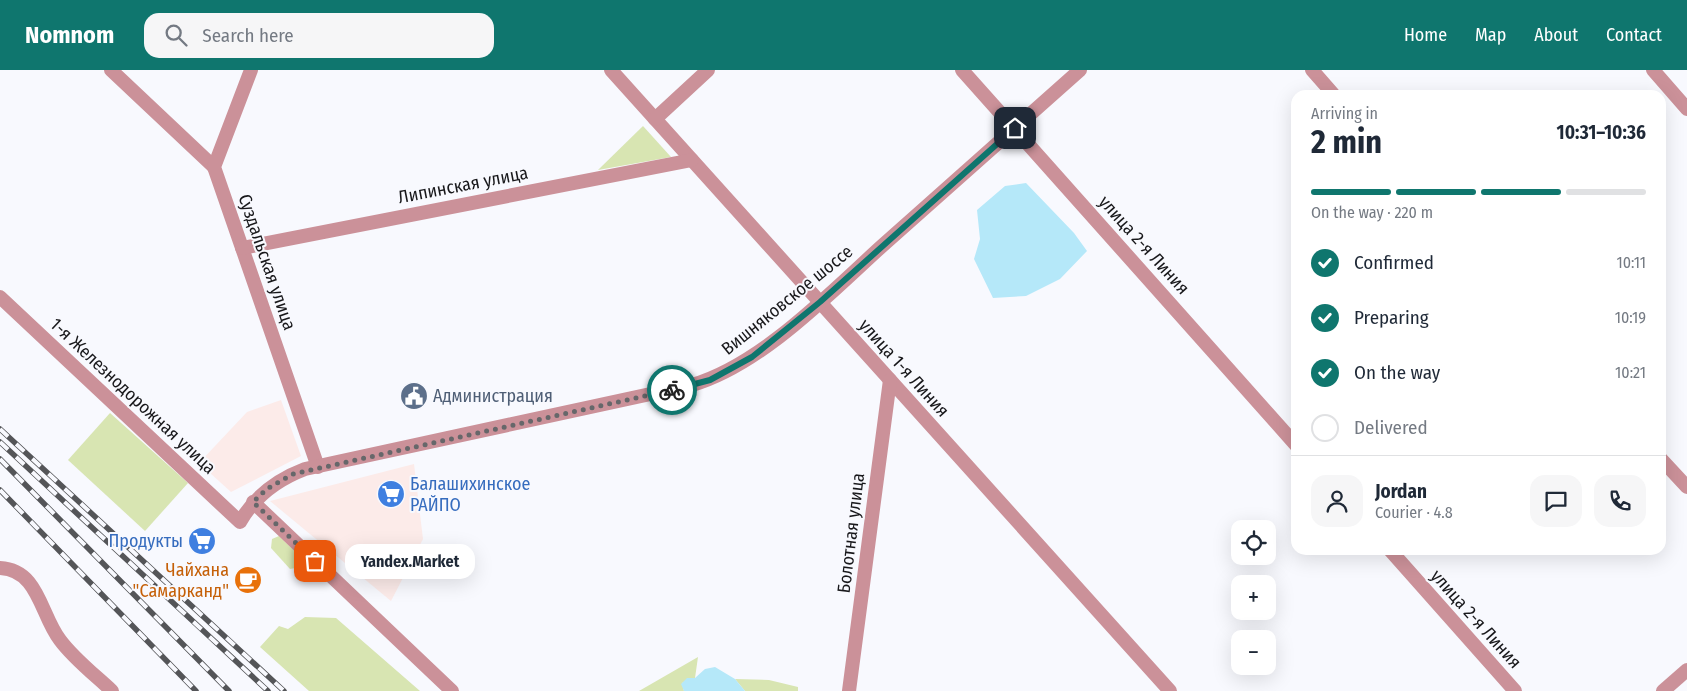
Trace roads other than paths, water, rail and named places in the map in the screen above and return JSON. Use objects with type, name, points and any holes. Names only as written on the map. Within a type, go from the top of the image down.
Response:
[{"type":"street","points":[[111,70],[214,166],[251,70]]},
{"type":"street","name":"улица 1-я Линия","points":[[611,70],[1170,691]]},
{"type":"street","points":[[655,119],[708,70]]},
{"type":"street","name":"улица 2-я Линия","points":[[962,70],[1291,439]]},
{"type":"street","name":"Вишняковское шоссе","points":[[240,522],[253,502],[279,481],[293,474],[710,380],[752,357],[820,302],[1080,70]]},
{"type":"street","points":[[1312,70],[1330,90]]},
{"type":"street","points":[[1653,70],[1687,109]]},
{"type":"street","name":"Липинская улица","points":[[242,248],[692,160]]},
{"type":"street","name":"Суздальская улица","points":[[214,166],[318,467]]},
{"type":"street","name":"1-я Железнодорожная улица","points":[[0,297],[240,522]]},
{"type":"street","name":"Болотная улица","points":[[849,691],[890,380]]},
{"type":"street","points":[[1666,464],[1687,487]]},
{"type":"street","points":[[253,502],[452,691]]},
{"type":"street","name":"улица 2-я Линия","points":[[1394,555],[1515,691]]},
{"type":"street","points":[[0,568],[17,571],[30,581],[60,640],[112,691]]},
{"type":"street","points":[[1663,691],[1687,670]]},
{"type":"water","points":[[1026,183],[1074,233],[1087,251],[1060,279],[1026,296],[993,298],[974,259],[980,239],[977,210],[1005,186]]},
{"type":"water","points":[[715,667],[735,679],[745,691],[684,691],[681,684],[687,678],[695,678],[705,669]]},
{"type":"railway","points":[[0,429],[284,691]]},
{"type":"railway","points":[[0,442],[268,691]]},
{"type":"railway","points":[[0,459],[229,691]]},
{"type":"railway","points":[[0,490],[196,691]]},
{"type":"place","name":"Администрация","points":[[414,396]]},
{"type":"place","name":"Балашихинское РАЙПО","points":[[391,494]]},
{"type":"place","name":"Продукты","points":[[202,541]]},
{"type":"place","name":"Yandex.Market","points":[[315,561]]},
{"type":"place","name":"Чайхана \"Самарканд\"","points":[[248,580]]}]
